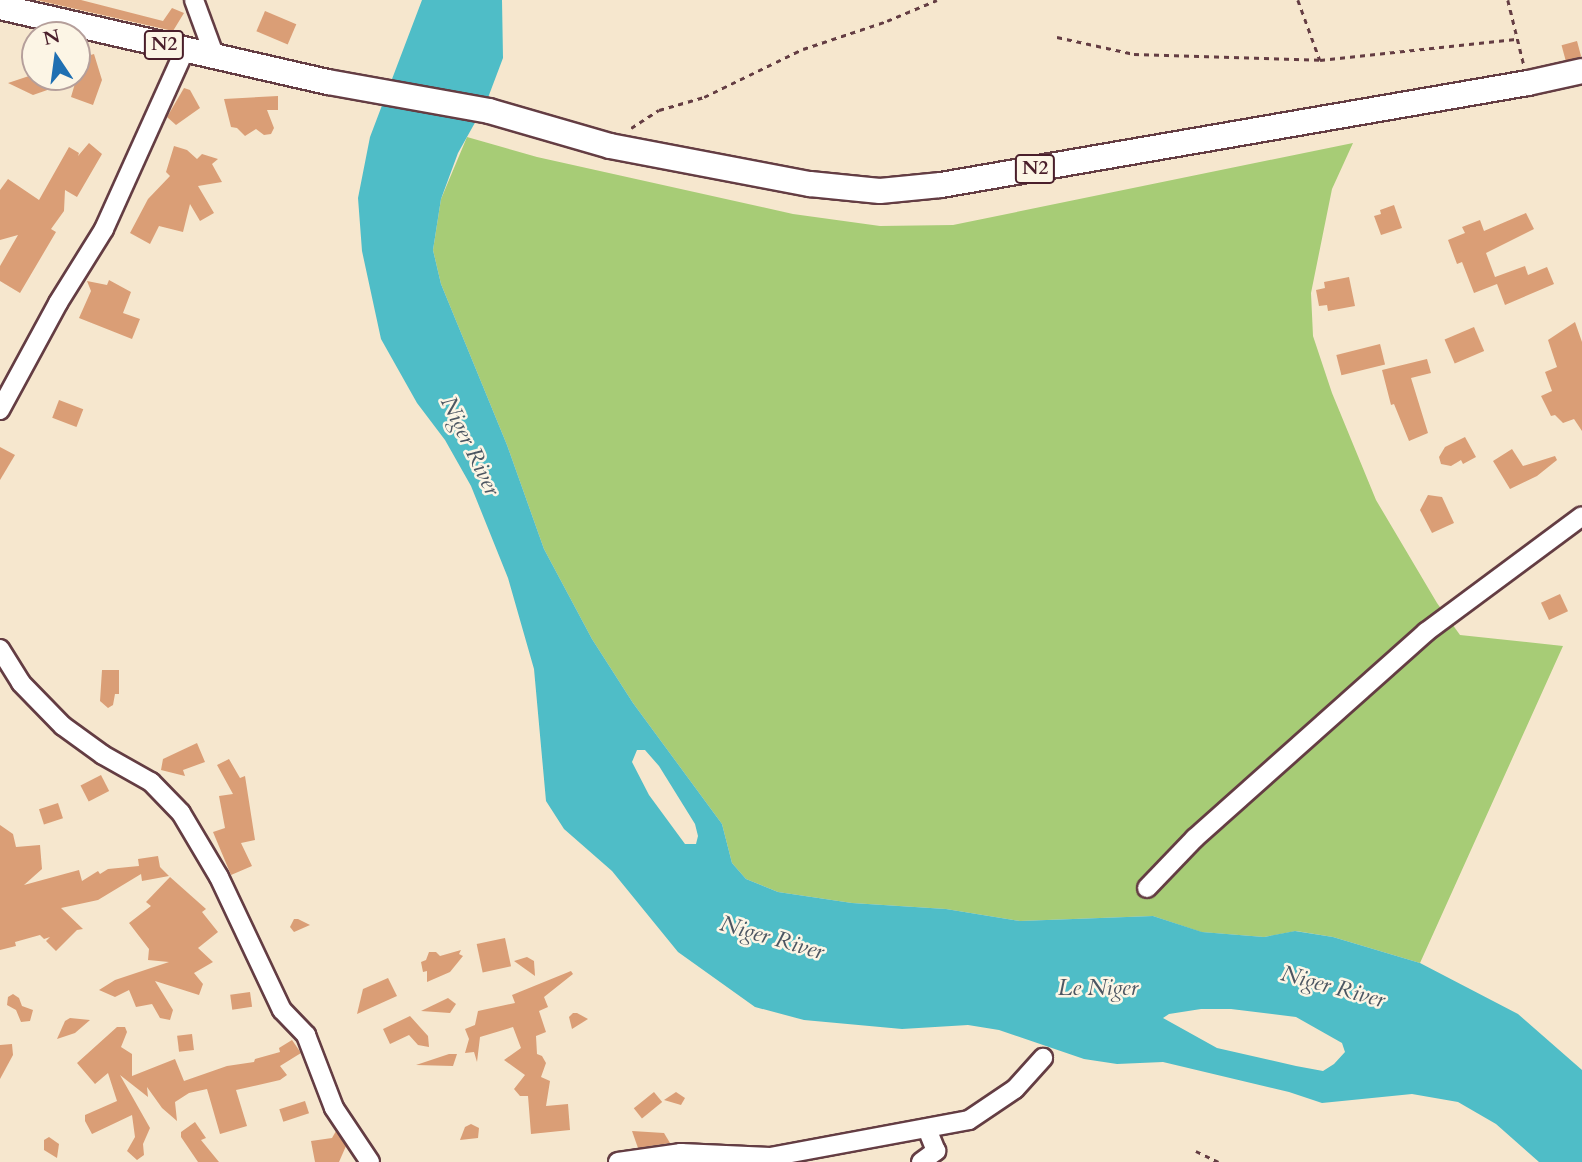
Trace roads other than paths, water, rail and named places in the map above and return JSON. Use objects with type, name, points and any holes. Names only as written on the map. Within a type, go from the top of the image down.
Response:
[{"type":"highway","name":"N2","points":[[0,7],[328,82],[489,111],[610,146],[810,184],[880,191],[941,185],[1528,83],[1582,71]]},
{"type":"street","points":[[194,0],[215,57]]},
{"type":"street","points":[[0,410],[58,303],[104,229],[185,50]]},
{"type":"street","points":[[1147,888],[1195,838],[1426,632],[1582,516]]},
{"type":"street","points":[[0,649],[21,683],[62,726],[103,755],[152,782],[181,813],[219,877],[282,1010],[306,1035],[334,1108],[370,1162]]},
{"type":"street","points":[[618,1162],[680,1157],[770,1157],[969,1120],[1015,1089],[1043,1058]]},
{"type":"street","points":[[921,1162],[936,1151],[927,1129]]},
{"type":"water","name":"Le Niger","points":[[422,0],[502,0],[503,58],[486,103],[458,153],[441,199],[433,250],[441,284],[507,445],[544,549],[592,639],[633,703],[722,824],[732,863],[746,879],[778,892],[852,903],[946,909],[1020,921],[1153,916],[1202,932],[1264,937],[1295,931],[1333,937],[1420,963],[1518,1014],[1582,1070],[1582,1162],[1539,1162],[1496,1124],[1458,1102],[1412,1094],[1322,1103],[1289,1092],[1163,1062],[1117,1064],[1084,1059],[999,1030],[968,1025],[902,1029],[804,1020],[755,1007],[678,952],[612,871],[564,829],[546,801],[534,669],[508,578],[471,486],[445,440],[417,403],[381,339],[362,251],[358,198],[370,137]],"holes":[[[637,750],[645,750],[659,766],[695,824],[698,836],[696,844],[685,844],[649,795],[632,762]],[[1201,1009],[1231,1009],[1296,1017],[1342,1043],[1345,1052],[1323,1071],[1296,1066],[1217,1048],[1163,1018],[1169,1014]]]},
{"type":"water label","name":"Niger River","points":[[470,446]]},
{"type":"water label","name":"Niger River","points":[[772,938]]},
{"type":"water label","name":"Niger River","points":[[1333,987]]}]
